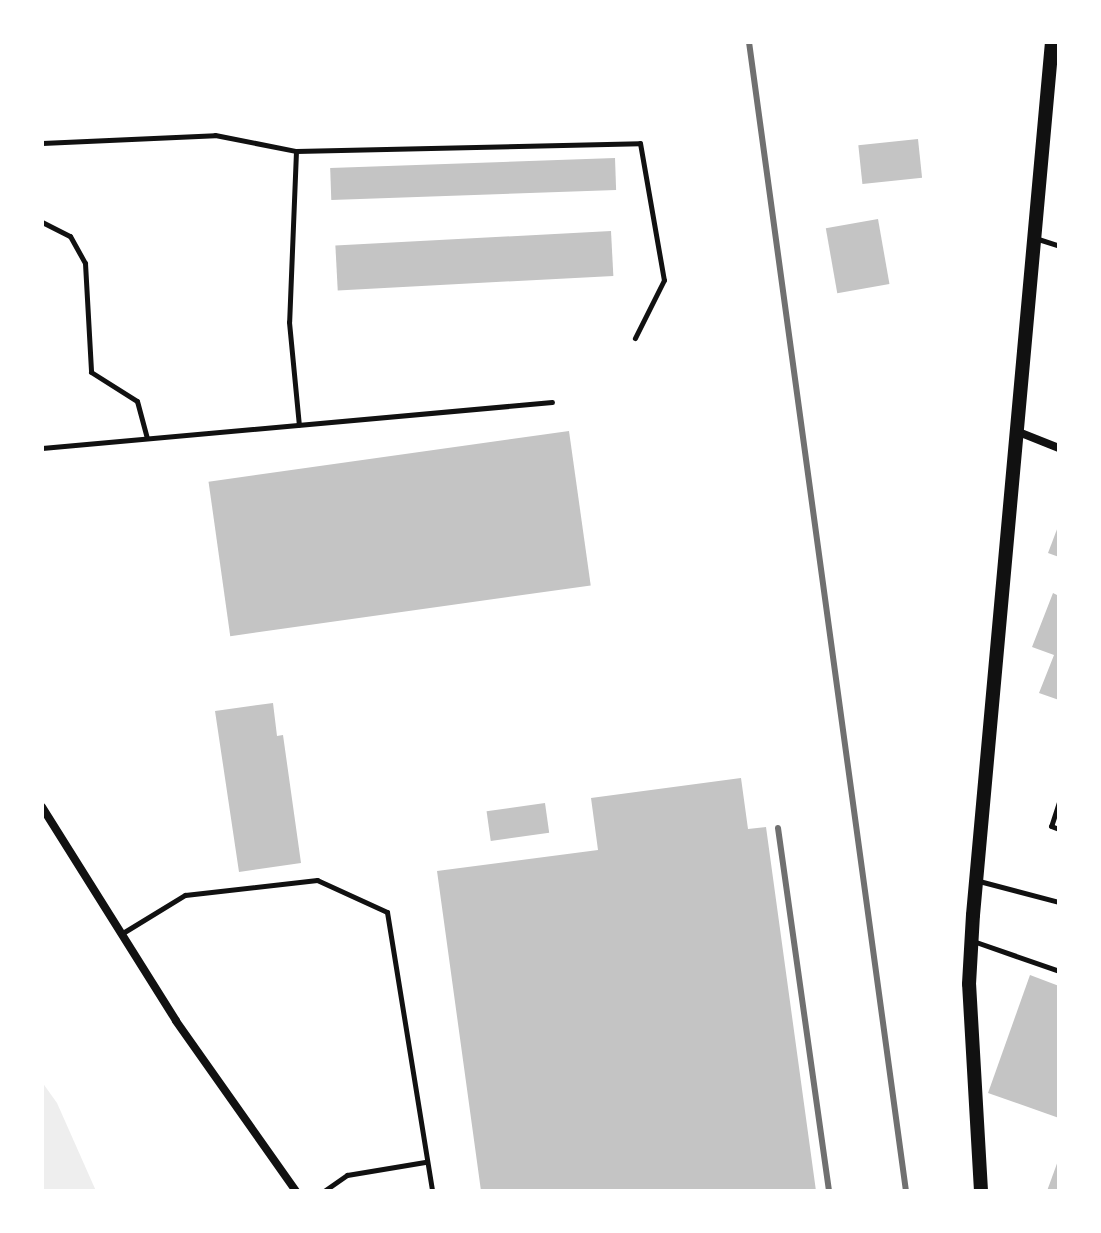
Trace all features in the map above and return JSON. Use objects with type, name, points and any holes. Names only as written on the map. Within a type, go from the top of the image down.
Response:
[{"type":"main road","points":[[981,1191],[972,1077],[971,940],[1052,42]]},
{"type":"street","points":[[1016,431],[1059,448]]},
{"type":"street","points":[[42,807],[248,1129],[296,1191]]},
{"type":"lane","points":[[42,143],[215,135],[296,151],[640,143],[664,280],[635,338]]},
{"type":"lane","points":[[296,151],[289,322],[299,425]]},
{"type":"lane","points":[[42,222],[70,236],[85,263],[91,372],[137,401],[147,438]]},
{"type":"lane","points":[[1034,238],[1059,246]]},
{"type":"lane","points":[[42,448],[552,402]]},
{"type":"lane","points":[[1059,802],[1051,826],[1059,829]]},
{"type":"lane","points":[[121,934],[185,895],[317,880],[376,903],[387,912],[432,1191]]},
{"type":"lane","points":[[977,881],[1059,902]]},
{"type":"lane","points":[[971,940],[1059,971]]},
{"type":"lane","points":[[324,1191],[347,1175],[425,1162]]},
{"type":"shaded area","points":[[42,1082],[57,1103],[96,1191],[42,1191]]},
{"type":"building","points":[[918,139],[922,178],[862,184],[858,145]]},
{"type":"building","points":[[615,158],[616,190],[331,200],[330,168]]},
{"type":"building","points":[[878,219],[889,284],[837,293],[826,228]]},
{"type":"building","points":[[611,231],[613,276],[338,290],[335,245]]},
{"type":"building","points":[[569,431],[591,585],[230,636],[209,482]]},
{"type":"building","points":[[1059,524],[1059,557],[1048,553]]},
{"type":"building","points":[[1053,593],[1059,596],[1059,700],[1039,693],[1054,655],[1032,647]]},
{"type":"building","points":[[273,703],[277,736],[283,735],[301,863],[239,872],[215,711]]},
{"type":"building","points":[[741,778],[748,829],[766,827],[816,1191],[481,1191],[437,871],[598,850],[591,798]]},
{"type":"building","points":[[545,803],[549,833],[491,841],[487,811]]},
{"type":"building","points":[[1030,975],[1059,986],[1059,1118],[988,1093]]},
{"type":"building","points":[[1059,1158],[1059,1191],[1047,1191]]},
{"type":"railway","points":[[749,42],[906,1191]]},
{"type":"railway","points":[[778,828],[829,1191]]}]
